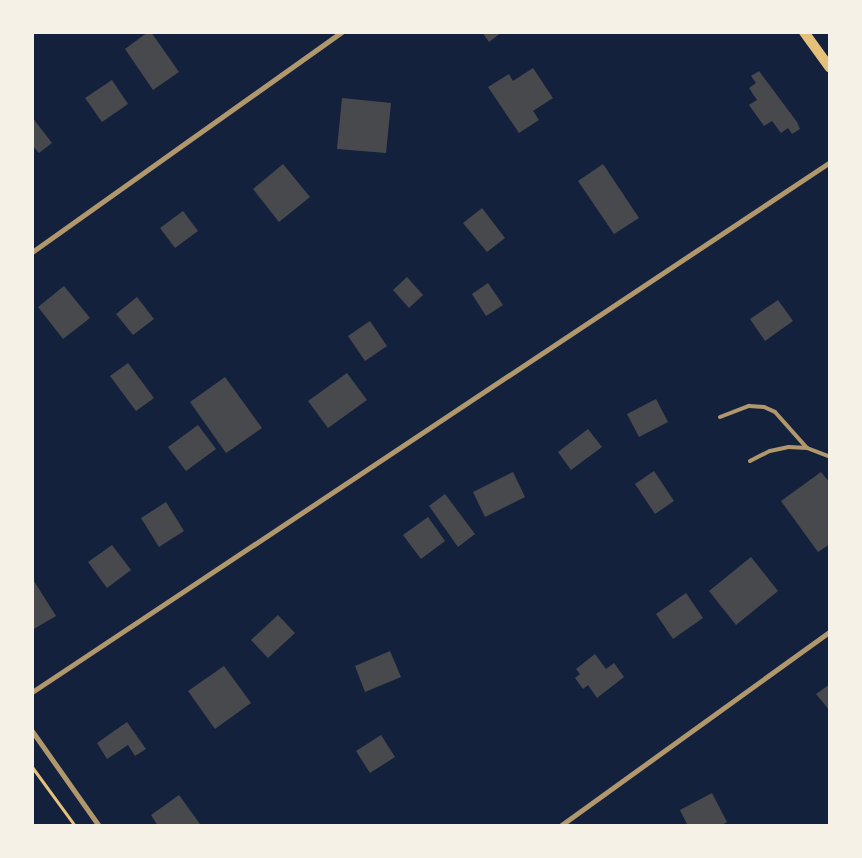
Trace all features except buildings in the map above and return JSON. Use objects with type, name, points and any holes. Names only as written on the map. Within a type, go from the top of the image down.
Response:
[{"type":"main road","points":[[804,32],[830,68]]},
{"type":"street","points":[[32,252],[342,32]]},
{"type":"street","points":[[32,692],[830,162]]},
{"type":"street","points":[[560,826],[830,631]]},
{"type":"street","points":[[32,731],[99,826]]},
{"type":"lane","points":[[720,417],[749,406],[764,407],[775,412],[807,448]]},
{"type":"lane","points":[[750,461],[770,451],[807,448],[830,457]]},
{"type":"path","points":[[32,767],[76,826]]}]
